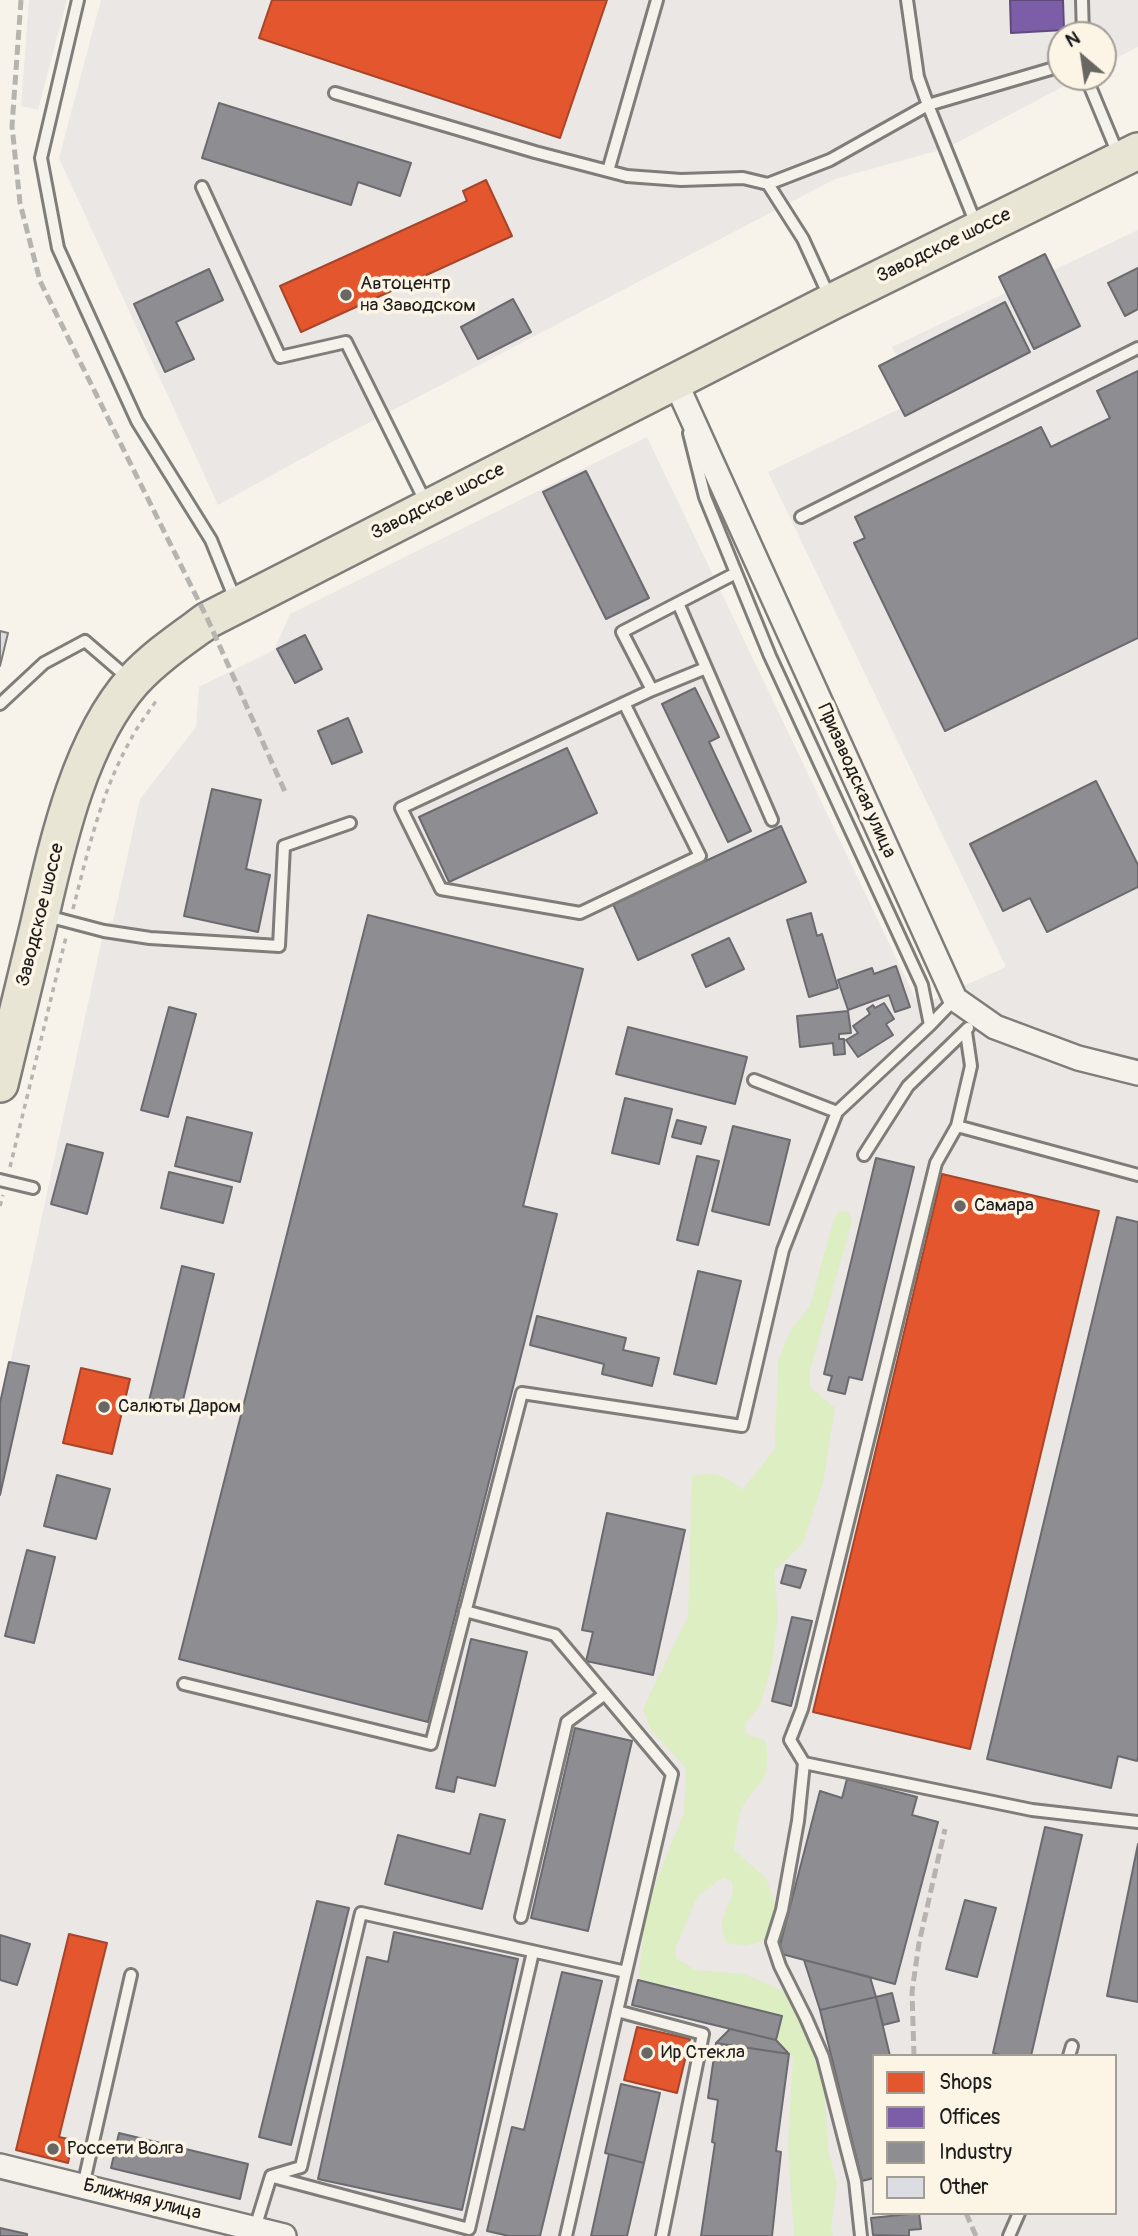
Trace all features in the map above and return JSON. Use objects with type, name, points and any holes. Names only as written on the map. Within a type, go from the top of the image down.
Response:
[{"type":"main road","name":"Заводское шоссе","points":[[0,1084],[55,918],[53,859],[80,775],[107,718],[145,690],[159,657],[208,620],[831,302],[1129,155]]},
{"type":"street","name":"Призаводская улица","points":[[675,381],[955,999]]},
{"type":"street","points":[[955,999],[970,1022],[995,1027],[1066,1054],[1138,1073]]},
{"type":"street","name":"Ближняя улица","points":[[0,2166],[284,2236]]},
{"type":"lane","points":[[78,0],[41,158],[58,248],[137,421],[211,540],[238,605]]},
{"type":"lane","points":[[608,171],[657,0]]},
{"type":"lane","points":[[907,0],[918,77],[978,230]]},
{"type":"lane","points":[[1082,0],[1083,21]]},
{"type":"lane","points":[[335,93],[627,176],[681,180],[743,178],[768,184],[830,160],[928,106],[1047,70]]},
{"type":"lane","points":[[1094,91],[1129,155]]},
{"type":"lane","points":[[768,184],[803,239],[831,302]]},
{"type":"lane","points":[[202,187],[280,357],[346,342],[428,508]]},
{"type":"lane","points":[[801,517],[1138,348]]},
{"type":"lane","points":[[675,381],[705,497],[770,656],[922,985],[930,1025]]},
{"type":"lane","points":[[652,690],[622,632],[736,573]]},
{"type":"lane","points":[[678,603],[772,820]]},
{"type":"lane","points":[[0,704],[44,663],[85,641],[145,690]]},
{"type":"lane","points":[[624,704],[700,856],[580,914],[441,889],[401,808],[652,690],[706,667]]},
{"type":"lane","points":[[55,918],[104,931],[150,938],[279,946],[284,846],[350,823]]},
{"type":"lane","points":[[184,1684],[430,1744],[522,1393],[742,1426],[783,1250],[837,1112],[955,999]]},
{"type":"lane","points":[[861,2236],[855,2181],[823,2057],[780,1966],[772,1942],[782,1910],[798,1821],[804,1763],[790,1740],[802,1709],[936,1163],[957,1126],[971,1066],[970,1022]]},
{"type":"lane","points":[[864,1155],[908,1086],[970,1022]]},
{"type":"lane","points":[[754,1080],[837,1112]]},
{"type":"lane","points":[[957,1126],[1138,1175]]},
{"type":"lane","points":[[3,1181],[33,1188]]},
{"type":"lane","points":[[465,1611],[555,1635],[672,1774],[566,2236]]},
{"type":"lane","points":[[521,1917],[567,1722],[605,1694]]},
{"type":"lane","points":[[804,1763],[1032,1810],[1138,1822]]},
{"type":"lane","points":[[271,2176],[301,2167],[361,1913],[626,1972]]},
{"type":"lane","points":[[271,2176],[469,2229],[533,1952]]},
{"type":"lane","points":[[83,2186],[131,1975]]},
{"type":"lane","points":[[617,2011],[703,2034],[663,2236]]},
{"type":"lane","points":[[255,2228],[271,2176]]},
{"type":"lane","points":[[1009,2236],[1018,2215]]},
{"type":"path","points":[[0,1206],[55,918],[92,834],[108,787],[131,738],[145,690]]},
{"type":"shaded area","points":[[29,0],[67,0],[38,110],[21,106]]},
{"type":"shaded area","points":[[101,0],[1138,0],[1138,47],[1117,58],[1117,21],[1047,21],[1047,91],[1055,91],[947,148],[835,179],[332,442],[218,505],[59,158]]},
{"type":"shaded area","points":[[1138,230],[1138,2236],[0,2236],[0,1410],[105,925],[113,921],[140,799],[196,727],[199,687],[274,650],[290,614],[647,437],[919,1006],[1006,967],[768,472],[918,400],[892,347]]},
{"type":"green space","points":[[848,1211],[852,1221],[810,1370],[810,1387],[835,1408],[823,1482],[803,1543],[774,1571],[778,1615],[772,1664],[760,1706],[745,1723],[746,1734],[766,1741],[767,1764],[764,1778],[741,1811],[734,1850],[766,1878],[777,1910],[765,1940],[746,1946],[726,1943],[721,1924],[733,1892],[732,1882],[723,1877],[697,1897],[676,1947],[676,1958],[695,1970],[744,1974],[786,1992],[823,2060],[828,2149],[837,2184],[831,2228],[833,2236],[794,2236],[788,2145],[793,2058],[773,2034],[698,2017],[676,1985],[643,1985],[639,1975],[646,1907],[684,1813],[686,1768],[651,1730],[643,1709],[688,1616],[692,1476],[719,1476],[742,1490],[775,1449],[778,1362],[790,1331],[810,1306],[833,1222],[838,1212]]},
{"type":"building: Shops","points":[[272,0],[607,0],[560,138],[259,38]]},
{"type":"building: Shops","points":[[486,180],[512,236],[301,332],[280,286],[467,201],[463,191]]},
{"type":"building: Shops","points":[[942,1174],[1099,1211],[970,1749],[813,1712]]},
{"type":"building: Shops","points":[[81,1368],[130,1379],[112,1454],[63,1443]]},
{"type":"building: Shops","points":[[69,1934],[107,1943],[59,2137],[73,2140],[68,2163],[16,2150]]},
{"type":"building: Shops","points":[[637,2027],[690,2039],[677,2093],[624,2080]]},
{"type":"building: Offices","points":[[1010,0],[1063,0],[1064,21],[1047,21],[1047,31],[1011,33]]},
{"type":"building: Industry","points":[[219,103],[411,163],[400,196],[358,182],[351,205],[202,158]]},
{"type":"building: Industry","points":[[1045,254],[1080,326],[1034,349],[999,277]]},
{"type":"building: Industry","points":[[1138,268],[1138,309],[1125,316],[1108,283]]},
{"type":"building: Industry","points":[[209,269],[223,300],[176,322],[194,359],[165,372],[134,304]]},
{"type":"building: Industry","points":[[513,299],[531,332],[478,359],[461,327]]},
{"type":"building: Industry","points":[[1005,302],[1030,352],[905,416],[879,366]]},
{"type":"building: Industry","points":[[1138,371],[1138,638],[945,731],[854,543],[865,538],[855,517],[1041,427],[1051,447],[1110,418],[1097,391]]},
{"type":"building: Industry","points":[[586,471],[649,598],[606,619],[543,492]]},
{"type":"building: Industry","points":[[305,635],[322,669],[295,683],[277,649]]},
{"type":"building: Industry","points":[[695,688],[719,737],[709,742],[751,831],[728,842],[662,704]]},
{"type":"building: Industry","points":[[348,718],[362,752],[332,764],[318,731]]},
{"type":"building: Industry","points":[[567,748],[597,813],[449,882],[419,817]]},
{"type":"building: Industry","points":[[1096,781],[1138,865],[1138,887],[1047,932],[1030,898],[1003,911],[970,844]]},
{"type":"building: Industry","points":[[212,789],[261,800],[246,869],[270,875],[258,932],[184,916]]},
{"type":"building: Industry","points":[[781,826],[806,882],[638,960],[613,904]]},
{"type":"building: Industry","points":[[811,913],[817,936],[822,934],[838,988],[809,997],[787,920]]},
{"type":"building: Industry","points":[[368,915],[583,969],[523,1206],[557,1214],[428,1722],[179,1659]]},
{"type":"building: Industry","points":[[729,938],[744,969],[706,987],[692,955]]},
{"type":"building: Industry","points":[[896,966],[910,1007],[895,1012],[889,995],[848,1010],[838,980],[872,968],[874,974]]},
{"type":"building: Industry","points":[[884,1003],[894,1019],[886,1024],[893,1035],[858,1057],[846,1040],[858,1033],[853,1026],[870,1014],[867,1009]]},
{"type":"building: Industry","points":[[169,1007],[196,1014],[168,1117],[141,1110]]},
{"type":"building: Industry","points":[[848,1011],[851,1033],[839,1034],[839,1039],[844,1039],[845,1054],[834,1055],[833,1043],[800,1047],[797,1016]]},
{"type":"building: Industry","points":[[628,1027],[747,1057],[735,1104],[616,1074]]},
{"type":"building: Industry","points":[[625,1098],[672,1109],[659,1164],[612,1153]]},
{"type":"building: Industry","points":[[187,1117],[252,1133],[240,1182],[175,1166]]},
{"type":"building: Industry","points":[[677,1120],[706,1127],[701,1144],[672,1137]]},
{"type":"building: Industry","points":[[733,1126],[790,1140],[769,1225],[712,1211]]},
{"type":"building: Industry","points":[[67,1144],[103,1153],[87,1214],[51,1204]]},
{"type":"building: Industry","points":[[697,1156],[719,1161],[698,1245],[677,1240]]},
{"type":"building: Industry","points":[[876,1158],[914,1167],[862,1380],[849,1377],[845,1394],[828,1390],[832,1376],[824,1374]]},
{"type":"building: Industry","points":[[169,1172],[232,1187],[223,1223],[161,1208]]},
{"type":"building: Industry","points":[[1117,1217],[1138,1222],[1138,1757],[1137,1761],[1118,1756],[1111,1788],[987,1759]]},
{"type":"building: Industry","points":[[182,1266],[214,1274],[181,1408],[149,1401]]},
{"type":"building: Industry","points":[[698,1271],[741,1281],[716,1384],[674,1374]]},
{"type":"building: Industry","points":[[537,1316],[626,1338],[623,1350],[659,1358],[652,1386],[602,1374],[604,1364],[530,1345]]},
{"type":"building: Industry","points":[[9,1362],[29,1366],[0,1495],[0,1403]]},
{"type":"building: Industry","points":[[57,1475],[110,1489],[96,1539],[44,1526]]},
{"type":"building: Industry","points":[[607,1513],[685,1530],[653,1675],[586,1661],[593,1632],[582,1630]]},
{"type":"building: Industry","points":[[27,1550],[55,1557],[34,1643],[5,1636]]},
{"type":"building: Industry","points":[[786,1565],[806,1570],[800,1588],[781,1583]]},
{"type":"building: Industry","points":[[792,1617],[812,1621],[791,1706],[772,1701]]},
{"type":"building: Industry","points":[[471,1639],[527,1652],[495,1786],[457,1777],[454,1792],[436,1788]]},
{"type":"building: Industry","points":[[575,1728],[632,1741],[588,1931],[531,1918]]},
{"type":"building: Industry","points":[[847,1779],[917,1797],[912,1815],[938,1822],[895,1984],[778,1953],[820,1791],[842,1798]]},
{"type":"building: Industry","points":[[480,1814],[505,1820],[482,1909],[385,1884],[398,1835],[470,1854]]},
{"type":"building: Industry","points":[[1045,1827],[1082,1835],[1031,2054],[993,2053]]},
{"type":"building: Industry","points":[[1138,1844],[1138,2002],[1107,1996]]},
{"type":"building: Industry","points":[[965,1900],[996,1908],[977,1977],[946,1969]]},
{"type":"building: Industry","points":[[317,1901],[349,1908],[291,2145],[259,2137]]},
{"type":"building: Industry","points":[[394,1932],[518,1959],[462,2210],[318,2179],[367,1957],[388,1962]]},
{"type":"building: Industry","points":[[0,1935],[30,1944],[17,1985],[0,1980]]},
{"type":"building: Industry","points":[[804,1960],[870,1977],[876,1997],[820,2010]]},
{"type":"building: Industry","points":[[562,1972],[602,1981],[540,2236],[509,2236],[487,2231],[512,2127],[524,2130]]},
{"type":"building: Industry","points":[[638,1980],[782,2016],[776,2040],[632,2005]]},
{"type":"building: Industry","points":[[892,1993],[899,2021],[883,2025],[876,1997]]},
{"type":"building: Industry","points":[[876,1997],[890,2054],[872,2054],[872,2178],[862,2181],[820,2010]]},
{"type":"building: Industry","points":[[730,2029],[776,2040],[789,2054],[716,2043]]},
{"type":"building: Industry","points":[[716,2043],[789,2054],[776,2151],[781,2152],[772,2236],[701,2236],[715,2143],[712,2142],[718,2100],[708,2098]]},
{"type":"building: Industry","points":[[621,2084],[660,2093],[644,2163],[605,2153]]},
{"type":"building: Industry","points":[[119,2133],[248,2164],[240,2199],[111,2168]]},
{"type":"building: Industry","points":[[609,2154],[644,2163],[627,2236],[591,2236]]},
{"type":"building: Industry","points":[[919,2215],[921,2229],[909,2230],[909,2236],[873,2235],[871,2218]]},
{"type":"building: Industry","points":[[0,2228],[27,2234],[27,2236],[0,2236]]},
{"type":"building: Other","points":[[0,631],[8,633],[0,666]]},
{"type":"railway","points":[[21,0],[12,126],[20,203],[40,281],[208,620],[286,794]]},
{"type":"railway","points":[[914,2054],[912,1992],[919,1943],[945,1829]]},
{"type":"railway","points":[[967,2215],[976,2236]]},
{"type":"place","name":"Автоцентр на Заводском","points":[[346,295]]},
{"type":"place","name":"Самара","points":[[960,1206]]},
{"type":"place","name":"Салюты Даром","points":[[104,1407]]},
{"type":"place","name":"Ир Стекла","points":[[647,2053]]},
{"type":"place","name":"Россети Волга","points":[[53,2149]]}]
